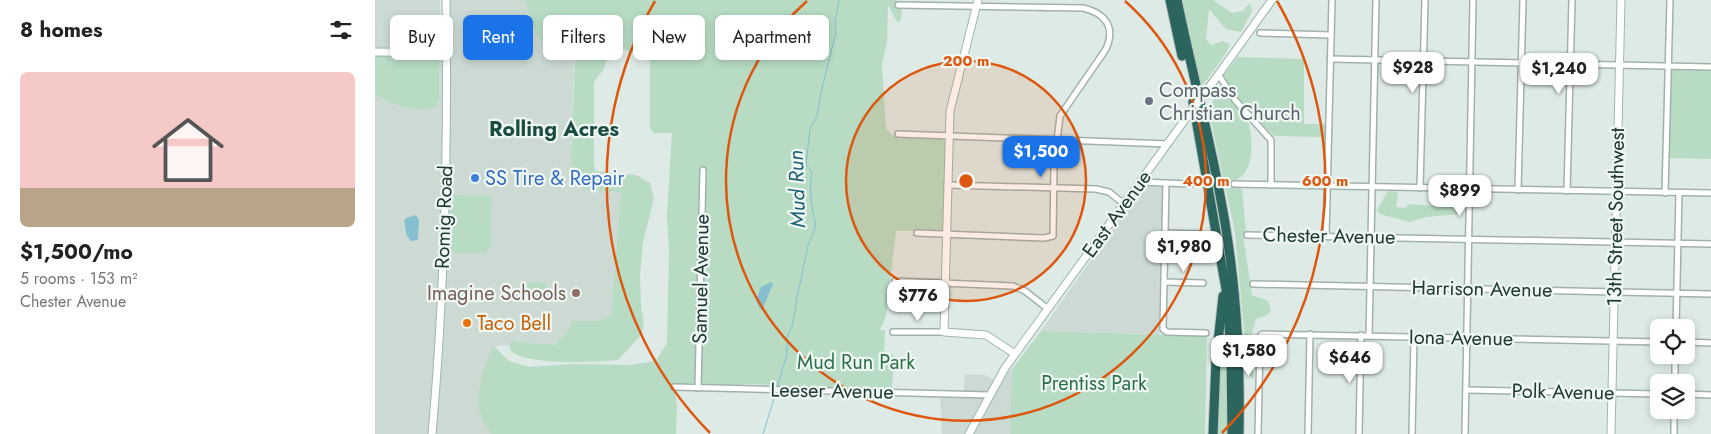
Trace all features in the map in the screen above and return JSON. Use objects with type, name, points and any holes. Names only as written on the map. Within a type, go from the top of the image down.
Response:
[{"type":"highway","points":[[1170,0],[1196,121],[1226,289],[1236,433]]},
{"type":"highway","points":[[1177,0],[1224,220],[1231,262],[1239,354],[1236,433]]},
{"type":"highway","points":[[1213,434],[1217,342],[1222,302],[1226,289]]},
{"type":"street","name":"Romig Road","points":[[446,0],[446,15]]},
{"type":"street","name":"East Avenue","points":[[969,434],[1015,354],[1272,0]]},
{"type":"street","points":[[1326,236],[1332,0]]},
{"type":"street","points":[[1369,336],[1376,0]]},
{"type":"street","points":[[1421,188],[1425,0]]},
{"type":"street","points":[[1465,434],[1473,0]]},
{"type":"street","points":[[1518,190],[1523,0]]},
{"type":"street","points":[[1567,191],[1572,0]]},
{"type":"street","name":"13th Street Southwest","points":[[1611,434],[1621,0]]},
{"type":"street","points":[[1665,193],[1669,0]]},
{"type":"street","points":[[898,5],[977,3],[1083,8],[1098,13],[1109,24],[1111,33],[1108,43],[1061,113],[1057,140],[1054,233],[1048,238],[917,233]]},
{"type":"street","points":[[943,332],[948,137],[953,93],[977,3]]},
{"type":"street","points":[[1260,33],[1331,35]]},
{"type":"street","points":[[375,52],[390,52]]},
{"type":"street","points":[[1330,59],[1711,68]]},
{"type":"street","name":"Romig Road","points":[[432,434],[443,258],[447,60]]},
{"type":"street","points":[[1218,74],[1235,100],[1271,140],[1271,185]]},
{"type":"street","points":[[898,134],[1168,144]]},
{"type":"street","name":"Samuel Avenue","points":[[698,388],[703,170]]},
{"type":"street","points":[[1140,182],[1191,184]]},
{"type":"street","points":[[1166,183],[1163,327],[1167,332],[1206,333]]},
{"type":"street","points":[[1234,184],[1711,194]]},
{"type":"street","points":[[947,185],[1102,190],[1124,204]]},
{"type":"street","points":[[1676,319],[1679,193]]},
{"type":"street","points":[[1165,233],[1199,234]]},
{"type":"street","name":"Chester Avenue","points":[[1247,235],[1711,244]]},
{"type":"street","points":[[895,281],[1017,287],[1048,309]]},
{"type":"street","points":[[1164,282],[1203,283]]},
{"type":"street","name":"Harrison Avenue","points":[[1253,284],[1711,294]]},
{"type":"street","points":[[893,332],[943,332],[986,335],[1015,354]]},
{"type":"street","name":"Iona Avenue","points":[[1258,434],[1261,334],[1650,342]]},
{"type":"street","points":[[1308,434],[1310,334]]},
{"type":"street","points":[[1359,434],[1361,335]]},
{"type":"street","points":[[1411,434],[1414,337]]},
{"type":"street","points":[[1695,342],[1711,343]]},
{"type":"street","name":"Leeser Avenue","points":[[674,387],[990,395]]},
{"type":"street","name":"Polk Avenue","points":[[1467,390],[1650,394]]},
{"type":"street","points":[[1695,394],[1711,395]]},
{"type":"street","points":[[1674,419],[1674,434]]},
{"type":"shaded area","points":[[375,0],[440,0],[440,15],[390,15],[390,50],[375,50]]},
{"type":"shaded area","points":[[446,0],[525,0],[530,15],[463,15],[463,60],[533,60],[533,24],[536,33],[543,37],[543,60],[574,60],[571,163],[573,175],[583,190],[621,192],[611,315],[599,321],[573,321],[565,335],[554,345],[512,341],[509,345],[494,346],[491,434],[375,434],[375,52],[390,52],[390,60],[453,60],[453,15],[446,15]]},
{"type":"shaded area","points":[[1143,186],[1163,187],[1159,334],[1041,331]]},
{"type":"shaded area","points":[[1005,368],[1012,371],[1010,434],[942,434],[940,394],[963,394],[965,374],[985,375],[997,381]]},
{"type":"green space","name":"Mud Run Park","points":[[525,0],[896,0],[902,12],[900,22],[897,22],[888,5],[887,42],[882,64],[886,129],[894,136],[941,138],[946,143],[944,231],[896,231],[886,316],[880,330],[885,330],[884,354],[894,355],[892,391],[777,388],[778,385],[744,384],[743,386],[690,383],[674,388],[677,406],[676,434],[491,434],[481,415],[479,396],[484,370],[494,346],[509,361],[529,367],[573,364],[631,365],[656,361],[667,343],[669,251],[667,216],[672,133],[654,133],[650,128],[650,60],[705,60],[705,15],[633,15],[633,52],[623,49],[623,15],[543,15],[543,41],[536,33],[533,15],[530,15]]},
{"type":"green space","points":[[1182,0],[1213,0],[1232,13],[1243,11],[1250,3],[1252,11],[1241,32],[1226,29],[1209,9],[1206,39],[1211,45],[1223,41],[1230,44],[1224,56],[1201,88]]},
{"type":"green space","points":[[375,55],[390,56],[390,60],[439,61],[439,99],[437,106],[423,110],[414,109],[388,101],[375,94]]},
{"type":"green space","points":[[1238,57],[1304,59],[1304,124],[1325,124],[1325,137],[1274,136],[1239,102],[1224,75]]},
{"type":"green space","points":[[575,60],[606,60],[604,69],[594,82],[595,171],[636,175],[650,183],[654,198],[643,242],[640,276],[641,307],[644,324],[641,335],[618,360],[563,362],[532,359],[511,351],[509,345],[512,341],[554,345],[565,335],[573,321],[599,321],[611,315],[621,192],[583,190],[573,175],[571,163]]},
{"type":"green space","points":[[1672,70],[1711,71],[1711,159],[1669,158]]},
{"type":"green space","points":[[1223,90],[1241,108],[1246,116],[1251,133],[1249,163],[1246,171],[1233,181],[1233,186],[1242,189],[1246,232],[1243,235],[1252,295],[1268,301],[1271,310],[1267,315],[1256,319],[1251,336],[1250,348],[1254,380],[1249,375],[1247,362],[1235,232],[1209,112],[1210,104]]},
{"type":"green space","points":[[1388,191],[1398,192],[1396,207],[1405,208],[1409,204],[1431,206],[1448,200],[1457,200],[1461,206],[1459,214],[1426,217],[1410,222],[1380,214],[1377,210]]},
{"type":"green space","points":[[451,195],[492,196],[491,246],[485,254],[454,253],[450,251]]},
{"type":"green space","points":[[543,282],[547,286],[547,301],[539,301],[538,296],[534,292],[520,291],[520,284]]},
{"type":"green space","points":[[1222,307],[1226,332],[1227,434],[1216,434]]},
{"type":"green space","name":"Prentiss Park","points":[[1041,331],[1207,336],[1205,434],[1010,434],[1012,369]]},
{"type":"water","points":[[416,215],[419,220],[418,240],[411,241],[407,236],[404,221],[406,218]]},
{"type":"water","points":[[771,282],[773,284],[762,310],[756,300],[761,287]]},
{"type":"waterway","name":"Mud Run","points":[[777,388],[787,354],[787,336],[793,321],[808,247],[815,229],[811,197],[812,172],[806,165],[810,129],[817,116],[836,33],[835,21],[839,0]]},
{"type":"waterway","name":"Mud Run","points":[[763,434],[776,392]]},
{"type":"place","name":"Compass Christian Church","points":[[1149,101]]},
{"type":"place","name":"SS Tire & Repair","points":[[475,178]]},
{"type":"place","name":"Imagine Schools","points":[[576,293]]},
{"type":"place","name":"Taco Bell","points":[[467,323]]},
{"type":"district","name":"Rolling Acres","points":[[554,129]]}]
